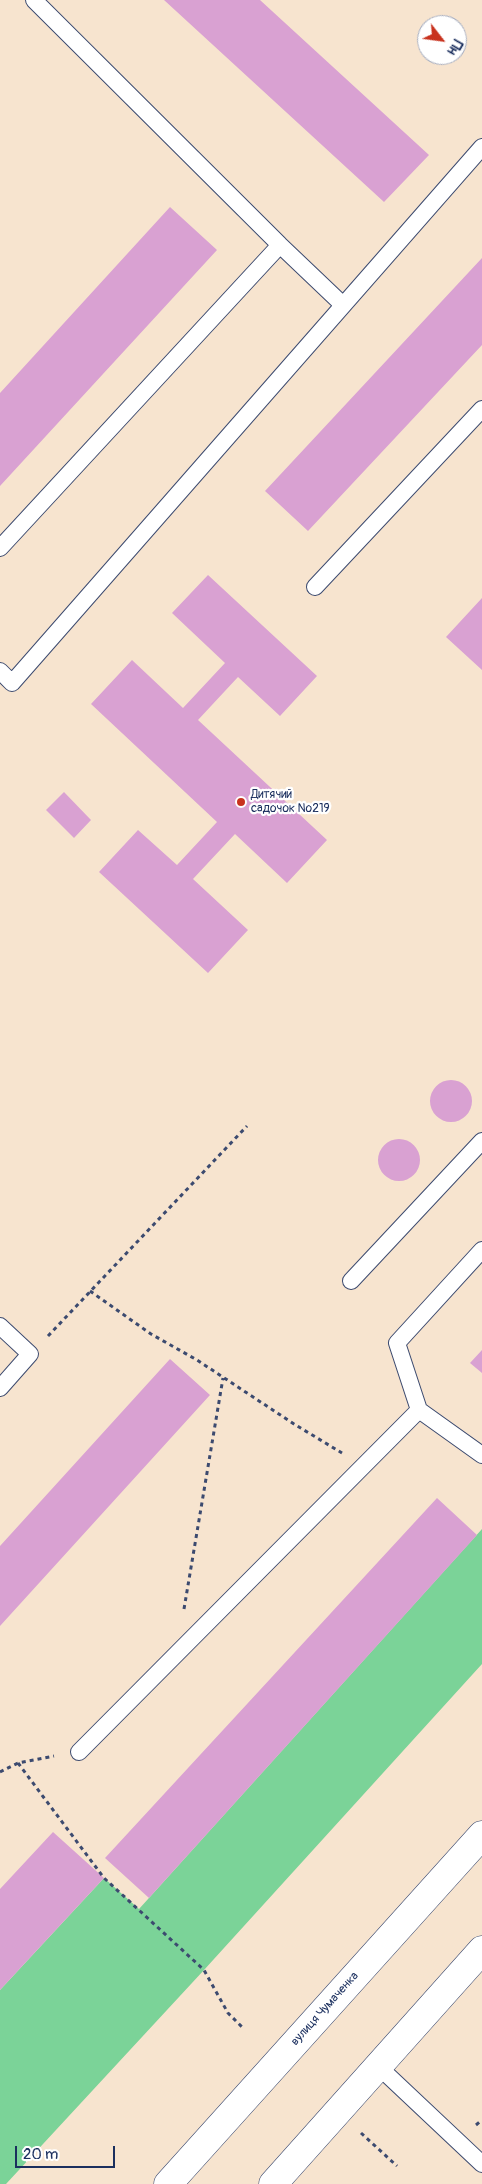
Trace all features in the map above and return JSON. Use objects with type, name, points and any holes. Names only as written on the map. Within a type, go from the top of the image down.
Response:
[{"type":"street","name":"вулиця Чумаченка","points":[[168,2184],[482,1835]]},
{"type":"street","points":[[273,2184],[482,1950]]},
{"type":"lane","points":[[34,0],[280,245],[343,305]]},
{"type":"lane","points":[[0,671],[12,683],[482,147]]},
{"type":"lane","points":[[0,548],[280,245]]},
{"type":"lane","points":[[315,587],[482,408]]},
{"type":"lane","points":[[351,1281],[482,1141]]},
{"type":"lane","points":[[482,1250],[397,1344],[419,1410],[482,1455]]},
{"type":"lane","points":[[0,1326],[30,1354],[0,1388]]},
{"type":"lane","points":[[79,1752],[419,1410]]},
{"type":"lane","points":[[378,2066],[482,2164]]},
{"type":"path","points":[[30,1354],[247,1126]]},
{"type":"path","points":[[90,1291],[151,1334],[294,1424],[364,1465]]},
{"type":"path","points":[[176,1654],[223,1378]]},
{"type":"path","points":[[0,1772],[18,1763],[79,1752]]},
{"type":"path","points":[[18,1763],[104,1878],[204,1970],[228,2013],[244,2029]]},
{"type":"path","points":[[361,2133],[397,2166]]},
{"type":"green space","points":[[482,1529],[482,1664],[204,1970],[6,2184],[0,2184],[0,1990],[104,1878],[139,1909]]},
{"type":"building","points":[[164,0],[260,0],[429,155],[384,202]]},
{"type":"building","points":[[170,207],[217,250],[0,486],[0,393]]},
{"type":"building","points":[[482,258],[482,345],[308,531],[265,491]]},
{"type":"building","name":"Дитячий садочок №219","points":[[208,575],[317,676],[280,716],[238,677],[198,720],[327,840],[287,883],[235,834],[193,879],[248,930],[208,973],[99,872],[138,830],[177,865],[217,822],[91,704],[132,660],[183,708],[225,663],[172,613]]},
{"type":"building","points":[[482,598],[482,670],[446,637]]},
{"type":"building","points":[[64,792],[91,820],[74,838],[46,810]]},
{"type":"building","points":[[451,1080],[466,1086],[472,1101],[466,1116],[451,1122],[436,1116],[430,1101],[436,1086]]},
{"type":"building","points":[[399,1139],[414,1145],[420,1160],[414,1175],[399,1181],[384,1175],[378,1160],[384,1145]]},
{"type":"building","points":[[482,1350],[482,1373],[470,1363]]},
{"type":"building","points":[[170,1359],[210,1395],[0,1626],[0,1546]]},
{"type":"building","points":[[437,1498],[477,1535],[149,1898],[105,1858]]},
{"type":"building","points":[[53,1832],[104,1878],[0,1990],[0,1889]]},
{"type":"place","name":"Дитячий садочок №219","points":[[241,802]]}]
